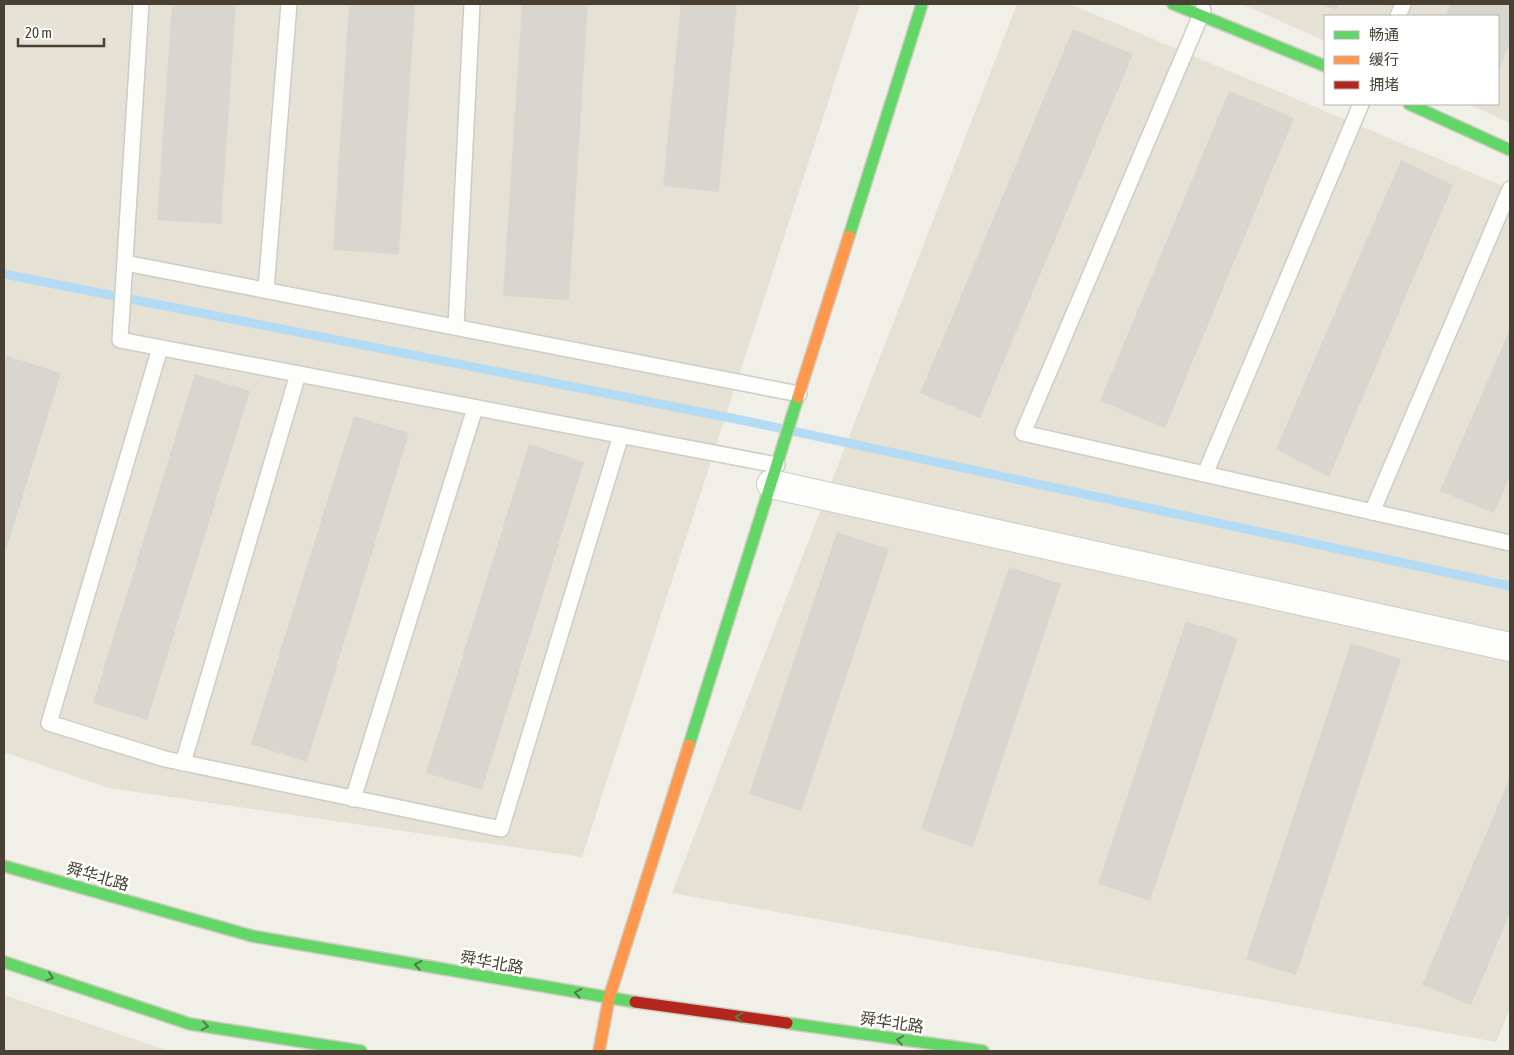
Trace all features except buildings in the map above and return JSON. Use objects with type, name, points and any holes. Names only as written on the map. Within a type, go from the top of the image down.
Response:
[{"type":"street","points":[[599,1051],[609,998],[922,4]]},
{"type":"street","points":[[1173,4],[1204,9],[1324,66]]},
{"type":"street","points":[[1411,105],[1510,150]]},
{"type":"street","points":[[774,474],[1510,647]]},
{"type":"street","name":"舜华北路","points":[[4,866],[252,936],[609,998],[983,1051]]},
{"type":"street","points":[[4,962],[190,1024],[361,1051]]},
{"type":"lane","points":[[141,4],[120,340],[621,435],[774,474]]},
{"type":"lane","points":[[266,290],[289,4]]},
{"type":"lane","points":[[456,327],[472,4]]},
{"type":"lane","points":[[1204,9],[1023,433],[1510,542]]},
{"type":"lane","points":[[1205,474],[1361,105]]},
{"type":"lane","points":[[1372,512],[1510,189]]},
{"type":"lane","points":[[125,263],[799,394]]},
{"type":"lane","points":[[160,348],[49,723],[183,763],[501,829],[621,435]]},
{"type":"lane","points":[[183,763],[298,374]]},
{"type":"lane","points":[[353,799],[475,408]]},
{"type":"shaded area","points":[[4,4],[860,4],[582,857],[109,788],[4,752]]},
{"type":"shaded area","points":[[1017,4],[1070,4],[1510,189],[1510,1009],[1496,1042],[672,893]]},
{"type":"shaded area","points":[[1242,4],[1510,4],[1510,123],[1470,105],[1499,105],[1499,15],[1324,15],[1324,41]]},
{"type":"shaded area","points":[[4,995],[169,1051],[4,1051]]},
{"type":"waterway","points":[[4,274],[746,421],[1510,586]]},
{"type":"traffic: fast","points":[[849,236],[922,4]]},
{"type":"traffic: fast","points":[[1173,4],[1324,66]]},
{"type":"traffic: fast","points":[[1411,105],[1510,150]]},
{"type":"traffic: fast","points":[[689,745],[798,397]]},
{"type":"traffic: fast","points":[[4,866],[252,936],[635,1002]]},
{"type":"traffic: fast","points":[[4,962],[190,1024],[361,1051]]},
{"type":"traffic: fast","points":[[787,1023],[983,1051]]},
{"type":"traffic: slow","points":[[798,397],[849,236]]},
{"type":"traffic: slow","points":[[599,1051],[609,998],[689,745]]},
{"type":"traffic: jam","points":[[635,1002],[787,1023]]}]
